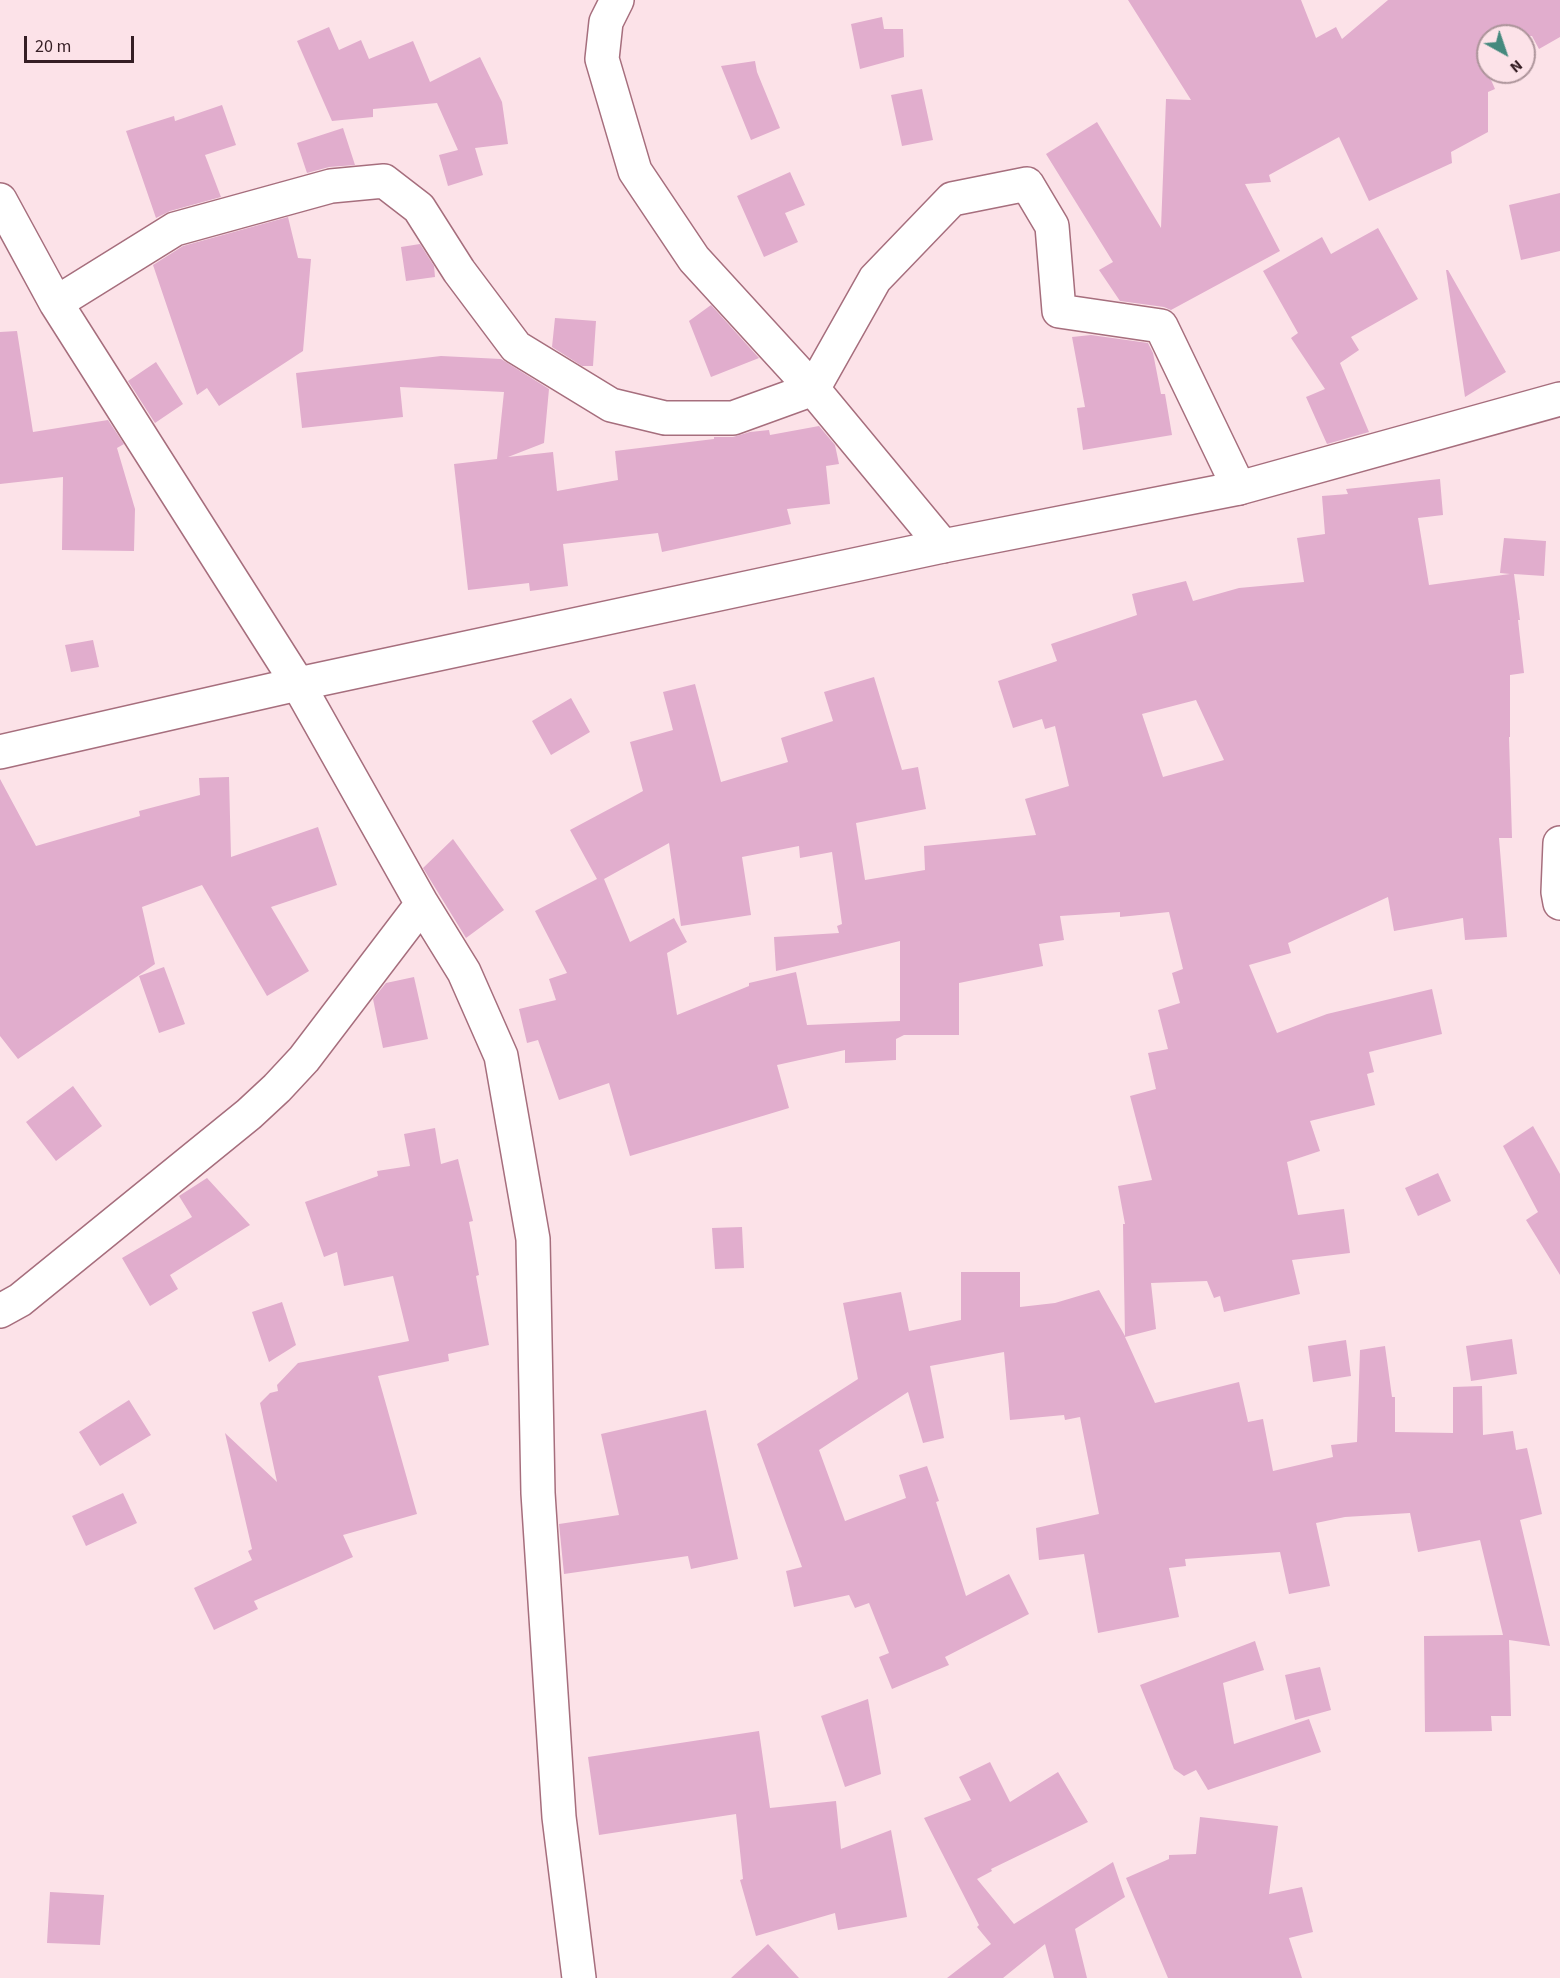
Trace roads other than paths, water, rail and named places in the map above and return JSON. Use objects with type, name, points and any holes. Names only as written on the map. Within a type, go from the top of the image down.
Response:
[{"type":"street","points":[[617,0],[606,22],[602,59],[635,171],[694,259],[813,389],[943,546]]},
{"type":"street","points":[[56,303],[175,229],[331,186],[384,181],[418,208],[459,271],[516,347],[611,405],[665,418],[733,418],[813,389],[875,279],[952,199],[1027,184],[1052,226],[1059,311],[1161,326],[1239,488]]},
{"type":"street","points":[[0,200],[56,303],[298,684],[422,904],[464,972],[501,1056],[533,1239],[538,1493],[559,1817],[579,1978]]},
{"type":"street","points":[[0,752],[298,684],[943,546],[1239,488],[1560,399]]},
{"type":"street","points":[[1560,843],[1560,903]]},
{"type":"street","points":[[0,1311],[29,1292],[249,1114],[277,1088],[304,1059],[422,904]]}]
